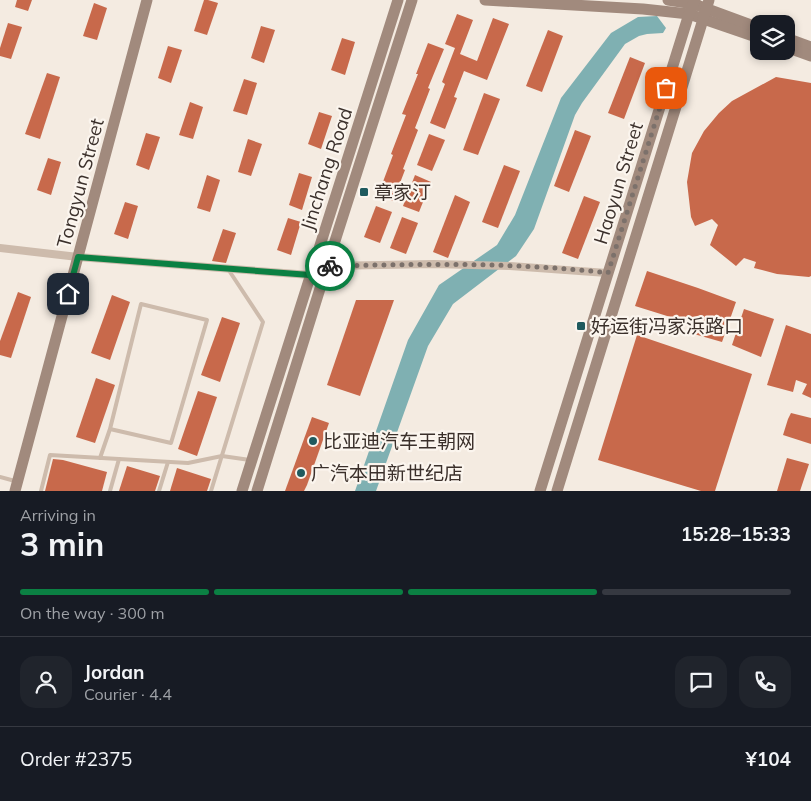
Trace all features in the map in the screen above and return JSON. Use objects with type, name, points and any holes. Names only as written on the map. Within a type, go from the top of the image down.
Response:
[{"type":"street","name":"Tongyun Street","points":[[16,486],[147,0]]},
{"type":"street","name":"Jinchang Road","points":[[242,491],[398,0]]},
{"type":"street","name":"Jinchang Road","points":[[257,491],[412,0]]},
{"type":"street","points":[[486,0],[642,9],[693,6]]},
{"type":"street","points":[[668,0],[706,9],[750,25]]},
{"type":"street","name":"Haoyun Street","points":[[540,491],[693,6]]},
{"type":"street","points":[[706,9],[750,33]]},
{"type":"street","name":"Haoyun Street","points":[[557,491],[706,9]]},
{"type":"street","points":[[795,42],[811,48]]},
{"type":"street","points":[[795,50],[811,56]]},
{"type":"street","points":[[0,248],[78,257],[310,275],[327,266],[467,265],[608,273]]},
{"type":"lane","points":[[211,491],[263,322],[228,268]]},
{"type":"lane","points":[[100,458],[110,430],[141,304],[206,320],[170,443],[110,430]]},
{"type":"lane","points":[[41,491],[50,455],[188,463],[222,456],[252,460]]},
{"type":"lane","points":[[110,491],[119,459]]},
{"type":"lane","points":[[159,491],[168,462]]},
{"type":"lane","points":[[0,477],[16,486]]},
{"type":"water","points":[[657,16],[666,28],[663,33],[639,36],[625,44],[582,103],[575,115],[534,229],[516,256],[453,304],[428,346],[376,491],[355,491],[408,340],[439,285],[497,245],[515,215],[561,98],[611,33],[638,17]]},
{"type":"building","points":[[17,0],[32,0],[28,11],[15,7]]},
{"type":"building","points":[[204,0],[218,3],[207,35],[194,31]]},
{"type":"building","points":[[94,3],[107,8],[97,40],[83,36]]},
{"type":"building","points":[[457,14],[473,20],[460,54],[477,61],[493,18],[509,24],[487,80],[464,71],[454,97],[457,98],[445,129],[430,123],[445,84],[442,82],[455,48],[445,44]]},
{"type":"building","points":[[8,23],[22,27],[11,59],[0,56],[0,48]]},
{"type":"building","points":[[261,26],[275,30],[264,63],[251,58]]},
{"type":"building","points":[[548,30],[563,36],[542,92],[526,86]]},
{"type":"building","points":[[342,38],[355,42],[345,75],[331,70]]},
{"type":"building","points":[[428,43],[444,49],[428,88],[430,89],[415,128],[418,130],[393,201],[378,195],[406,115],[402,114]]},
{"type":"building","points":[[168,46],[182,50],[171,83],[158,78]]},
{"type":"building","points":[[630,57],[645,63],[624,119],[608,113]]},
{"type":"building","points":[[47,73],[60,77],[40,139],[25,134]]},
{"type":"building","points":[[776,77],[811,83],[811,276],[809,277],[777,274],[754,268],[756,262],[744,258],[736,266],[710,245],[718,225],[712,219],[695,226],[691,217],[687,182],[692,153],[704,131],[732,101]]},
{"type":"building","points":[[244,79],[257,83],[247,115],[233,111]]},
{"type":"building","points":[[484,93],[500,99],[478,155],[463,150]]},
{"type":"building","points":[[190,102],[203,107],[193,139],[179,135]]},
{"type":"building","points":[[319,112],[332,116],[321,149],[308,144]]},
{"type":"building","points":[[575,130],[591,136],[569,192],[554,186]]},
{"type":"building","points":[[146,133],[160,137],[149,170],[136,165]]},
{"type":"building","points":[[429,134],[445,140],[432,171],[417,165]]},
{"type":"building","points":[[248,139],[262,144],[251,176],[238,172]]},
{"type":"building","points":[[48,158],[61,162],[51,195],[37,190]]},
{"type":"building","points":[[504,165],[520,171],[498,228],[482,222]]},
{"type":"building","points":[[299,173],[312,177],[302,210],[289,205]]},
{"type":"building","points":[[207,175],[220,180],[210,212],[197,208]]},
{"type":"building","points":[[415,175],[431,182],[419,212],[403,206]]},
{"type":"building","points":[[455,195],[470,202],[448,258],[433,252]]},
{"type":"building","points":[[584,196],[600,202],[578,259],[562,253]]},
{"type":"building","points":[[125,202],[138,206],[128,239],[114,234]]},
{"type":"building","points":[[376,206],[392,212],[380,243],[364,237]]},
{"type":"building","points":[[402,217],[418,223],[406,254],[390,248]]},
{"type":"building","points":[[288,218],[301,222],[291,255],[277,250]]},
{"type":"building","points":[[223,229],[236,233],[226,263],[212,261]]},
{"type":"building","points":[[647,271],[736,302],[722,342],[694,334],[696,325],[635,306]]},
{"type":"building","points":[[18,292],[31,297],[11,358],[0,355],[0,341]]},
{"type":"building","points":[[112,295],[130,302],[110,360],[91,353]]},
{"type":"building","points":[[356,300],[394,300],[360,396],[327,385]]},
{"type":"building","points":[[744,309],[774,319],[761,357],[732,345]]},
{"type":"building","points":[[222,317],[240,323],[220,382],[201,375]]},
{"type":"building","points":[[786,325],[811,334],[811,398],[802,394],[807,384],[796,380],[793,392],[767,385]]},
{"type":"building","points":[[637,335],[752,374],[715,491],[701,491],[598,460]]},
{"type":"building","points":[[96,378],[115,385],[95,443],[76,437]]},
{"type":"building","points":[[198,391],[217,397],[197,456],[178,449]]},
{"type":"building","points":[[791,413],[811,418],[811,444],[783,435]]},
{"type":"building","points":[[312,417],[329,423],[307,485],[304,491],[285,491]]},
{"type":"building","points":[[787,458],[809,464],[800,491],[777,491]]},
{"type":"building","points":[[53,459],[107,472],[102,491],[45,491]]},
{"type":"building","points":[[127,466],[160,476],[155,491],[119,491]]},
{"type":"building","points":[[177,468],[211,479],[207,491],[170,491]]},
{"type":"way so far","points":[[330,266],[496,265],[608,273],[666,88]]},
{"type":"place","name":"章家汀","points":[[364,192]]},
{"type":"place","name":"好运街冯家浜路口","points":[[581,326]]},
{"type":"place","name":"比亚迪汽车王朝网","points":[[313,441]]},
{"type":"place","name":"广汽本田新世纪店","points":[[301,473]]},
{"type":"route","points":[[68,294],[78,257],[310,275],[330,266]]}]
